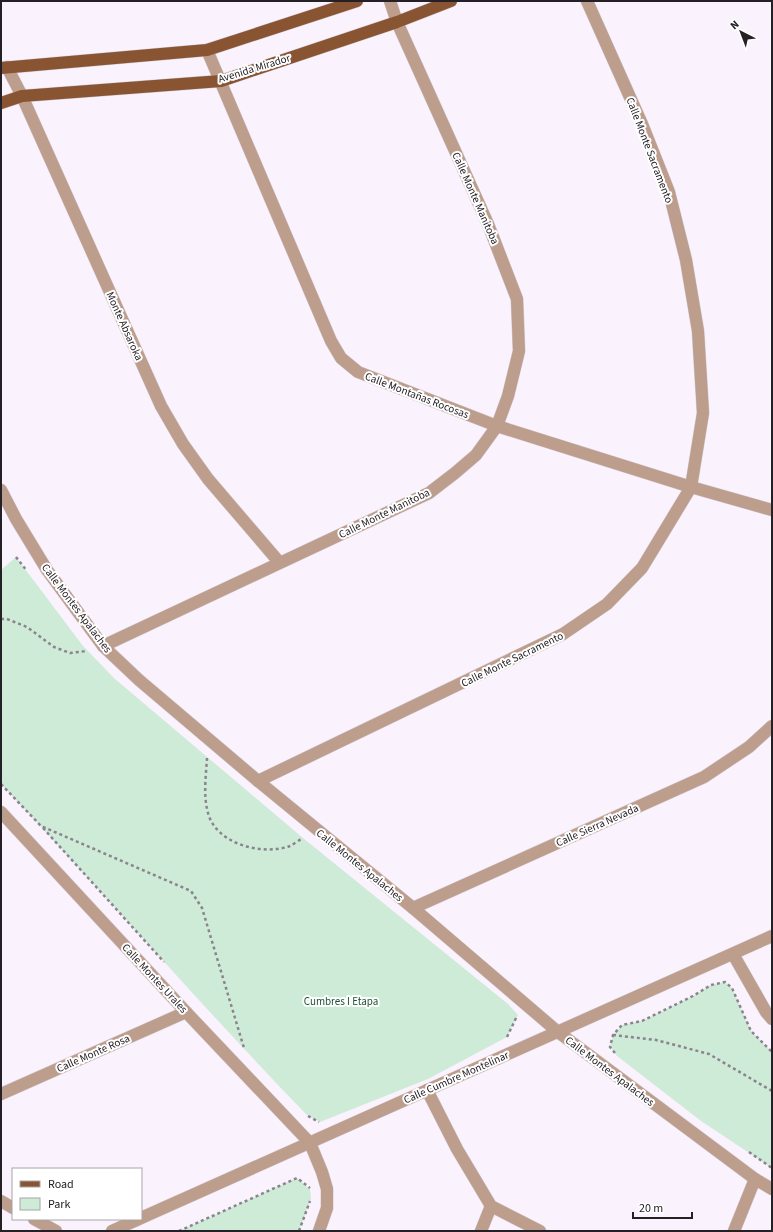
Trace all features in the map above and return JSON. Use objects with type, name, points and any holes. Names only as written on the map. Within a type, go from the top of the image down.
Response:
[{"type":"main road","points":[[4,68],[207,50],[357,1]]},
{"type":"main road","name":"Avenida Mirador","points":[[1,102],[22,96],[221,80],[397,22],[451,1]]},
{"type":"street","name":"Calle Monte Manitoba","points":[[103,646],[279,562],[429,493],[476,455],[496,426],[508,396],[519,351],[517,299],[488,224],[397,22],[390,1]]},
{"type":"street","name":"Calle Monte Sacramento","points":[[258,781],[564,634],[607,604],[642,568],[691,487],[703,413],[698,331],[686,260],[669,192],[642,124],[586,1]]},
{"type":"street","name":"Calle Montañas Rocosas","points":[[207,50],[331,341],[341,358],[358,372],[496,426],[691,487],[772,510]]},
{"type":"street","name":"Monte Absaroka","points":[[4,68],[22,96],[161,406],[183,444],[208,479],[279,562]]},
{"type":"street","name":"Calle Montes Apalaches","points":[[1,490],[16,519],[47,570],[103,646],[139,680],[258,781],[413,908],[558,1032],[755,1179],[772,1189]]},
{"type":"street","name":"Calle Sierra Nevada","points":[[413,908],[704,777],[749,746],[772,726]]},
{"type":"street","name":"Calle Montes Urales","points":[[1,812],[186,1012],[310,1142]]},
{"type":"street","name":"Calle Cumbre Montelinar","points":[[142,1217],[772,936]]},
{"type":"street","points":[[733,954],[766,1012],[772,1019]]},
{"type":"street","name":"Calle Monte Rosa","points":[[1,1094],[186,1012]]},
{"type":"street","points":[[427,1090],[457,1149],[491,1206],[540,1231]]},
{"type":"street","points":[[310,1142],[327,1189],[327,1208],[319,1231]]},
{"type":"street","points":[[734,1231],[755,1179]]},
{"type":"street","points":[[1,1201],[12,1207]]},
{"type":"street","points":[[481,1231],[491,1206]]},
{"type":"street","points":[[36,1220],[56,1231]]},
{"type":"street","name":"Calle Cumbre Montelinar","points":[[112,1231],[136,1220]]},
{"type":"path","points":[[16,557],[31,576]]},
{"type":"path","points":[[1,619],[27,627],[54,647],[70,654],[88,651],[83,646]]},
{"type":"path","points":[[213,762],[207,756],[205,797],[208,814],[215,828],[232,841],[247,846],[268,850],[290,846],[303,838],[309,842]]},
{"type":"path","points":[[1,784],[164,962]]},
{"type":"path","points":[[41,826],[191,891],[202,908],[244,1051],[239,1045]]},
{"type":"path","points":[[610,1048],[613,1035],[622,1025],[642,1020],[693,996],[711,985],[725,982],[732,988],[751,1031],[772,1052]]},
{"type":"path","points":[[501,1040],[507,1037],[518,1015]]},
{"type":"path","points":[[613,1035],[656,1040],[709,1054],[772,1091]]},
{"type":"path","points":[[307,1116],[320,1122]]},
{"type":"path","points":[[179,1231],[297,1178],[310,1188],[310,1194]]},
{"type":"path","points":[[299,1231],[311,1199]]},
{"type":"green space","name":"Cumbres I Etapa","points":[[16,557],[83,646],[115,679],[303,838],[508,1004],[518,1015],[507,1037],[428,1079],[320,1122],[307,1115],[229,1033],[1,784],[1,570]]},
{"type":"green space","points":[[725,982],[732,988],[751,1031],[772,1052],[772,1168],[701,1121],[617,1056],[610,1047],[613,1035],[622,1025],[642,1021],[693,996],[711,985]]},
{"type":"green space","points":[[297,1178],[310,1189],[311,1199],[299,1231],[179,1231]]}]
